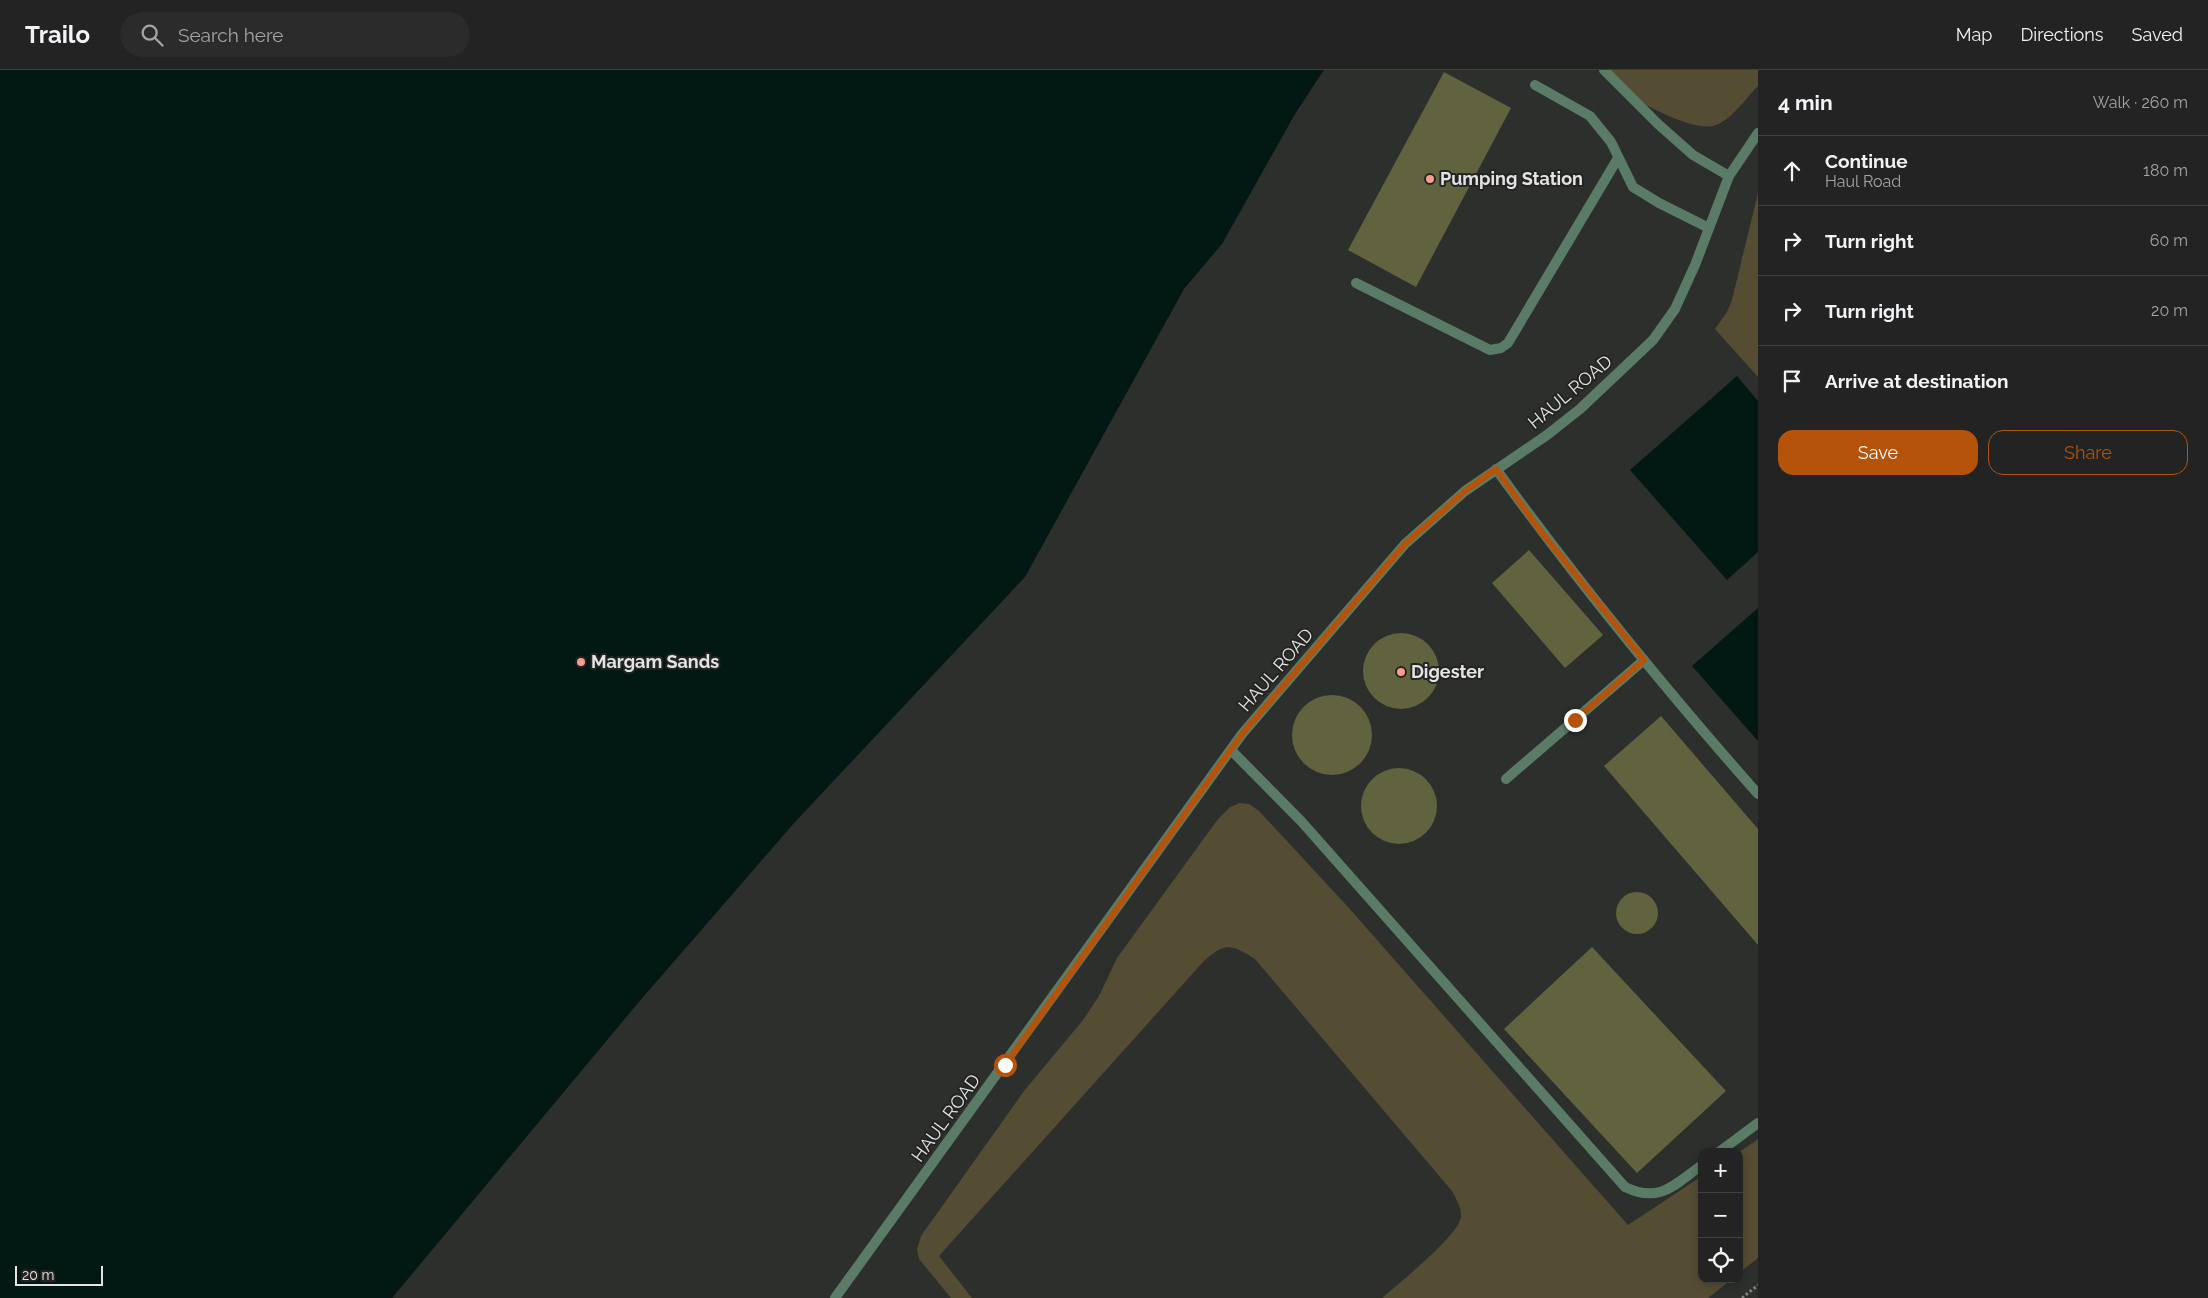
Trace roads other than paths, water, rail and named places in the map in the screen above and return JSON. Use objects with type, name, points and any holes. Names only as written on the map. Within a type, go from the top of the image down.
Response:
[{"type":"lane","points":[[1604,70],[1658,124],[1693,155],[1730,176]]},
{"type":"lane","points":[[1535,85],[1590,116],[1611,142],[1633,187],[1659,203],[1709,228]]},
{"type":"lane","name":"HAUL ROAD","points":[[835,1298],[1231,750],[1405,544],[1465,491],[1547,436],[1580,409],[1653,340],[1675,309],[1730,176],[1758,133]]},
{"type":"lane","points":[[1356,283],[1490,350],[1501,348],[1508,343],[1618,158]]},
{"type":"lane","points":[[1496,469],[1539,529],[1682,708],[1758,794]]},
{"type":"lane","points":[[1506,779],[1644,660]]},
{"type":"lane","points":[[1231,750],[1301,821],[1625,1187],[1637,1192],[1657,1193],[1676,1185],[1698,1167]]},
{"type":"lane","points":[[1724,1148],[1758,1123]]},
{"type":"place","name":"Pumping Station","points":[[1430,179]]},
{"type":"place","name":"Margam Sands","points":[[581,662]]},
{"type":"place","name":"Digester","points":[[1401,672]]}]
